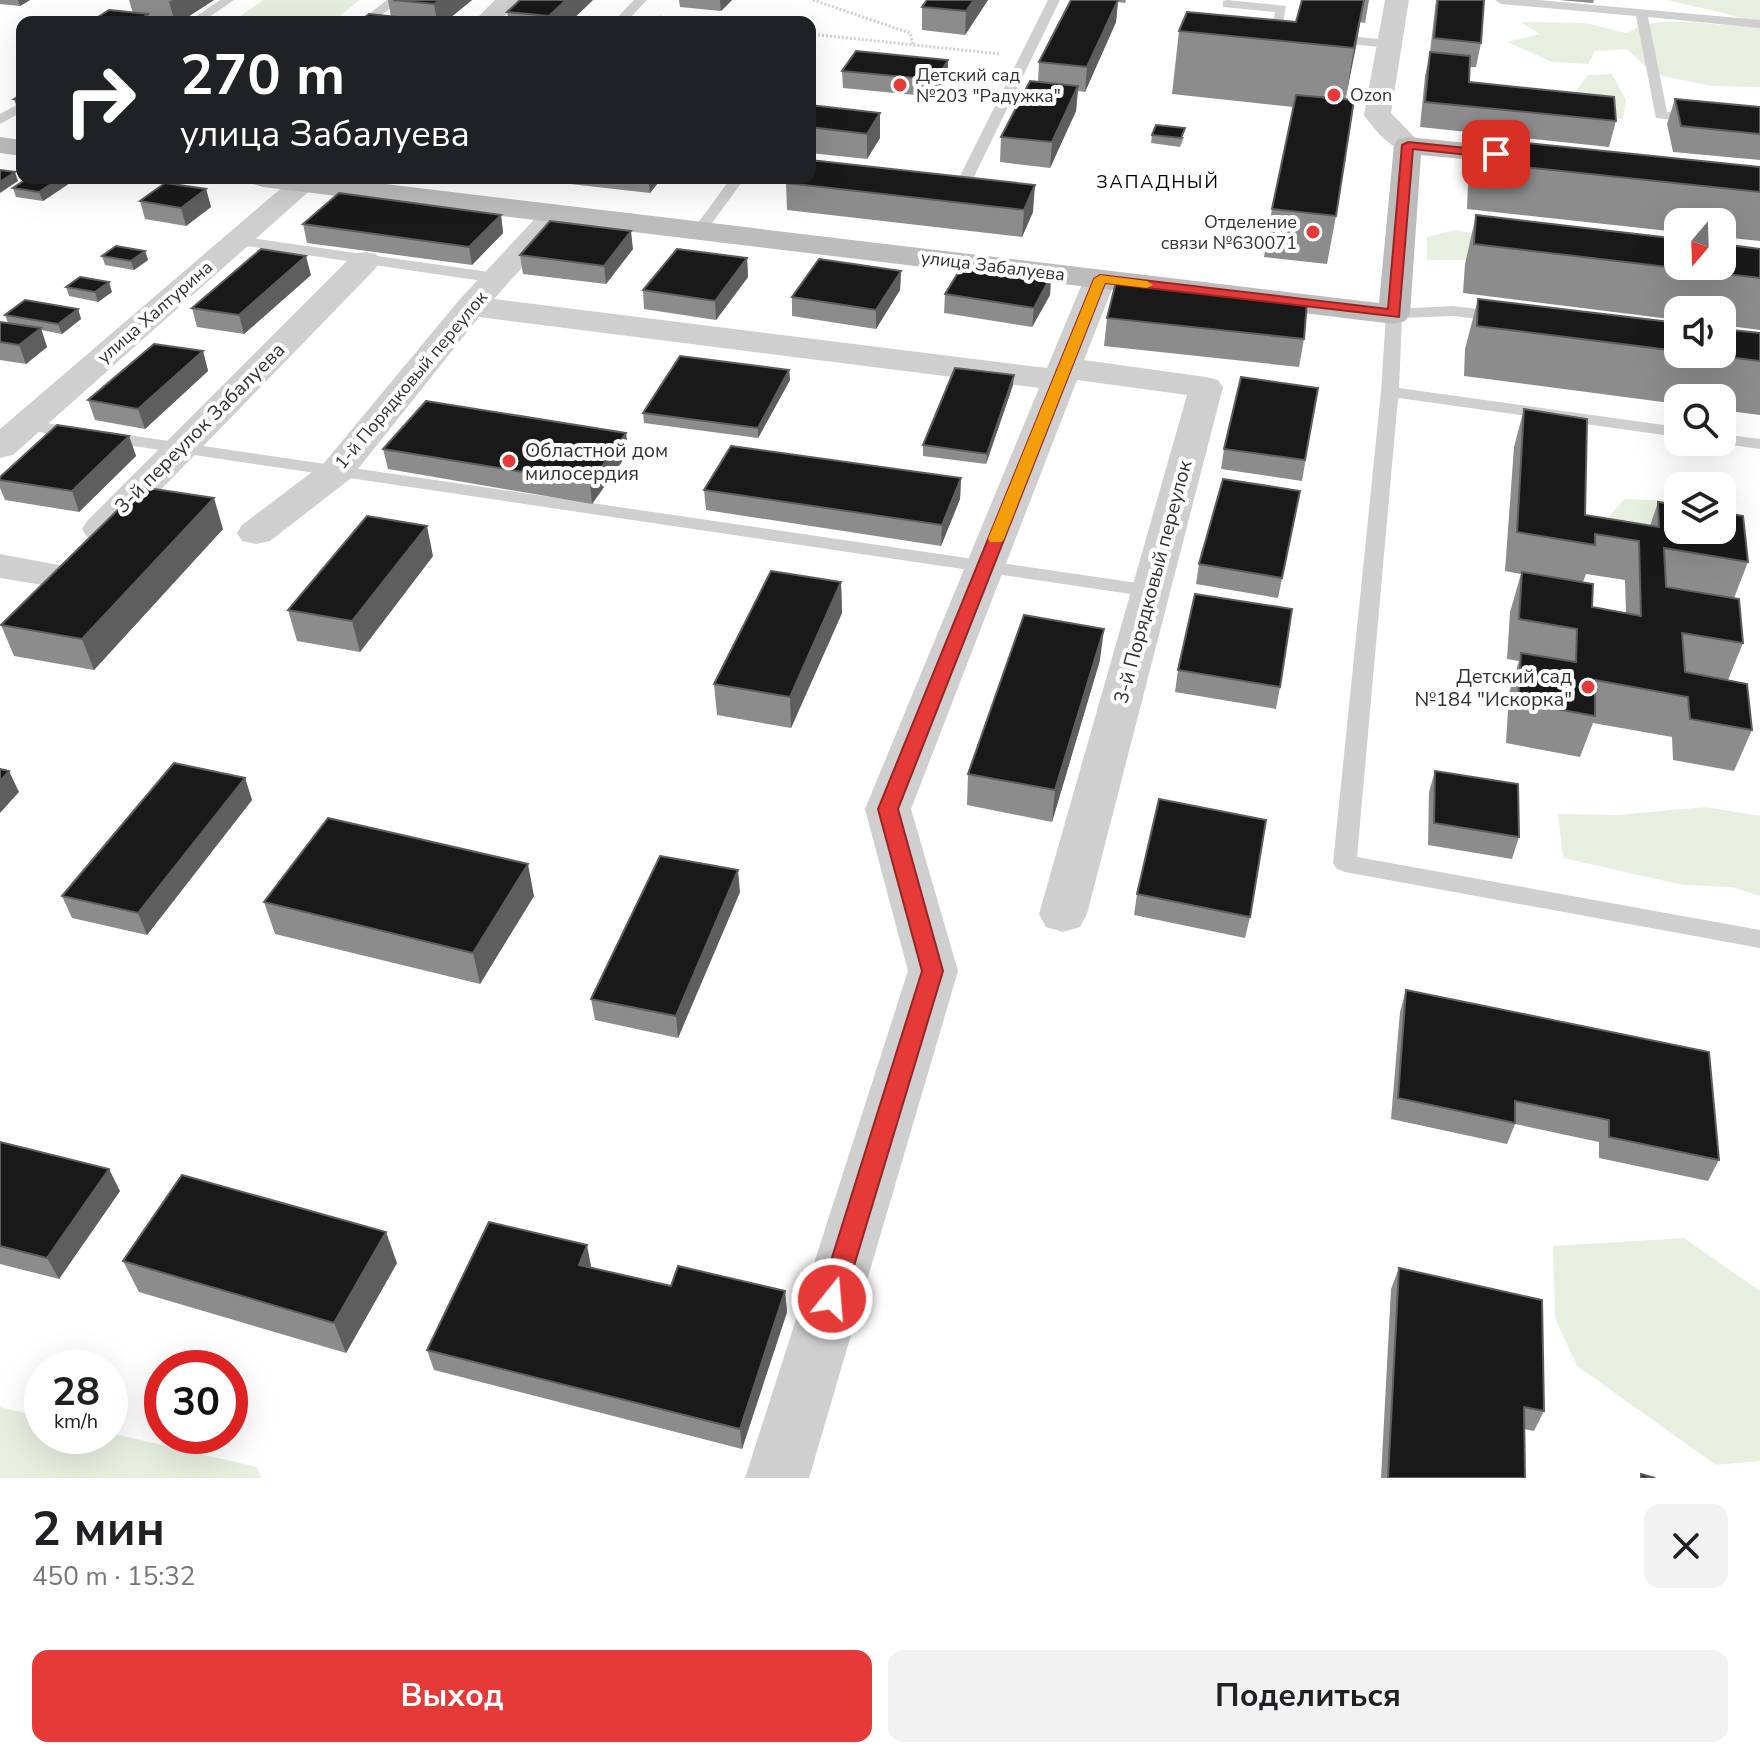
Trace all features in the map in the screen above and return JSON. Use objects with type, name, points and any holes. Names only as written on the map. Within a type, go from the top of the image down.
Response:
[{"type":"street","points":[[492,16],[509,0]]},
{"type":"street","points":[[1397,0],[1377,115],[1408,145],[1561,161]]},
{"type":"street","points":[[1394,314],[1408,145]]},
{"type":"street","name":"улица Халтурина","points":[[0,447],[304,184]]},
{"type":"street","name":"улица Забалуева","points":[[330,184],[555,214],[1394,314]]},
{"type":"street","name":"1-й Порядковый переулок","points":[[256,533],[337,471],[471,306],[555,214]]},
{"type":"street","name":"3-й переулок Забалуева","points":[[22,608],[365,261]]},
{"type":"street","points":[[777,1478],[933,971],[888,809],[1100,279]]},
{"type":"street","points":[[471,306],[1062,374]]},
{"type":"street","name":"3-й Порядковый переулок","points":[[1062,374],[1206,387],[1063,914]]},
{"type":"street","points":[[0,566],[55,575]]},
{"type":"lane","points":[[203,16],[228,0]]},
{"type":"lane","points":[[373,16],[394,0]]},
{"type":"lane","points":[[625,16],[641,0]]},
{"type":"lane","points":[[931,185],[961,189],[1054,0]]},
{"type":"lane","points":[[1501,0],[1760,24]]},
{"type":"lane","points":[[1227,4],[1282,9],[1275,33],[1304,36]]},
{"type":"lane","points":[[1641,13],[1661,115],[1760,124]]},
{"type":"lane","points":[[1318,37],[1389,44]]},
{"type":"lane","points":[[699,231],[734,184]]},
{"type":"lane","points":[[237,241],[496,278]]},
{"type":"lane","points":[[1513,318],[1453,311],[1394,314],[1390,392],[1345,863],[1760,939]]},
{"type":"lane","points":[[1390,392],[1664,430]]},
{"type":"lane","points":[[25,425],[1151,591]]},
{"type":"lane","points":[[1736,441],[1760,444]]},
{"type":"path","points":[[813,0],[910,33],[913,45]]},
{"type":"path","points":[[816,35],[1026,56]]},
{"type":"shaded area","points":[[263,0],[360,0],[340,16],[240,16]]},
{"type":"shaded area","points":[[1666,0],[1760,0],[1760,87],[1711,86],[1654,74],[1627,49],[1595,51],[1588,64],[1552,62],[1507,42],[1540,34],[1521,22],[1586,23],[1626,33],[1641,26],[1672,21],[1753,25],[1732,15]]},
{"type":"shaded area","points":[[1612,74],[1626,100],[1623,119],[1595,112],[1575,92],[1588,75]]},
{"type":"shaded area","points":[[1456,230],[1522,243],[1477,260],[1427,260],[1427,237]]},
{"type":"shaded area","points":[[1624,499],[1664,500],[1664,527],[1608,518]]},
{"type":"shaded area","points":[[1705,807],[1760,816],[1760,896],[1732,887],[1683,885],[1563,858],[1558,814],[1618,815]]},
{"type":"shaded area","points":[[1684,1238],[1760,1291],[1760,1461],[1716,1465],[1577,1366],[1555,1318],[1553,1246]]},
{"type":"shaded area","points":[[0,1407],[24,1413],[24,1454],[128,1454],[128,1437],[144,1441],[144,1454],[201,1454],[257,1467],[261,1478],[0,1478]]},
{"type":"building","points":[[393,0],[440,0],[434,4]]},
{"type":"building","points":[[520,0],[566,0],[549,16],[507,12]]},
{"type":"building","points":[[927,0],[974,0],[966,11],[922,7]]},
{"type":"building","points":[[1071,0],[1118,0],[1087,67],[1039,62]]},
{"type":"building","points":[[1302,0],[1364,0],[1354,48],[1179,31],[1187,12],[1296,22]]},
{"type":"building","points":[[1438,0],[1484,0],[1481,43],[1434,38]]},
{"type":"building","points":[[109,10],[148,14],[145,16],[100,16]]},
{"type":"building","points":[[856,51],[948,60],[936,80],[842,71]]},
{"type":"building","points":[[1430,52],[1470,56],[1469,82],[1614,97],[1616,121],[1425,102]]},
{"type":"building","points":[[1030,81],[1078,86],[1052,142],[1001,137]]},
{"type":"building","points":[[1296,95],[1354,100],[1336,216],[1272,209]]},
{"type":"building","points":[[1675,99],[1760,107],[1760,134],[1681,126]]},
{"type":"building","points":[[816,106],[880,113],[867,134],[816,128]]},
{"type":"building","points":[[1156,125],[1185,128],[1181,138],[1152,135]]},
{"type":"building","points":[[1479,138],[1760,167],[1760,192],[1478,162]]},
{"type":"building","points":[[816,161],[1035,185],[1024,210],[795,184],[816,184]]},
{"type":"building","points":[[0,170],[15,172],[0,182]]},
{"type":"building","points":[[19,184],[51,184],[39,192],[13,188]]},
{"type":"building","points":[[164,184],[206,189],[181,208],[140,201]]},
{"type":"building","points":[[339,193],[501,215],[469,247],[303,224]]},
{"type":"building","points":[[1476,215],[1664,237],[1664,267],[1474,244]]},
{"type":"building","points":[[550,221],[631,231],[604,266],[520,255]]},
{"type":"building","points":[[116,246],[145,251],[131,261],[102,256]]},
{"type":"building","points":[[1736,246],[1760,249],[1760,278],[1736,275]]},
{"type":"building","points":[[261,249],[306,256],[239,315],[192,308]]},
{"type":"building","points":[[677,249],[747,258],[715,301],[643,290]]},
{"type":"building","points":[[819,259],[901,271],[876,310],[792,297]]},
{"type":"building","points":[[964,263],[1051,276],[1034,308],[945,294]]},
{"type":"building","points":[[80,277],[109,282],[95,292],[66,287]]},
{"type":"building","points":[[1116,282],[1307,302],[1304,339],[1107,318]]},
{"type":"building","points":[[1478,299],[1664,321],[1664,349],[1477,326]]},
{"type":"building","points":[[25,300],[78,309],[58,324],[5,315]]},
{"type":"building","points":[[0,322],[41,328],[19,345],[0,342]]},
{"type":"building","points":[[1736,330],[1760,333],[1760,361],[1736,358]]},
{"type":"building","points":[[154,344],[203,351],[138,409],[88,400]]},
{"type":"building","points":[[680,356],[789,370],[758,428],[643,413]]},
{"type":"building","points":[[955,368],[1014,375],[987,454],[923,445]]},
{"type":"building","points":[[1241,377],[1318,388],[1305,460],[1224,449]]},
{"type":"building","points":[[426,401],[626,433],[590,483],[383,449]]},
{"type":"building","points":[[1524,409],[1587,419],[1585,515],[1659,527],[1658,502],[1664,503],[1664,544],[1736,544],[1736,515],[1743,516],[1748,562],[1664,548],[1666,587],[1739,599],[1743,643],[1682,633],[1685,672],[1747,684],[1752,730],[1690,719],[1688,697],[1595,680],[1595,716],[1518,702],[1521,653],[1576,662],[1577,629],[1519,619],[1522,572],[1593,584],[1592,607],[1641,616],[1639,541],[1595,534],[1595,545],[1517,532]]},
{"type":"building","points":[[57,425],[129,436],[72,491],[0,480],[0,477]]},
{"type":"building","points":[[731,446],[961,478],[942,525],[704,490]]},
{"type":"building","points":[[1223,479],[1300,491],[1282,578],[1199,564]]},
{"type":"building","points":[[141,487],[214,498],[82,639],[1,625]]},
{"type":"building","points":[[367,516],[427,526],[352,621],[288,610]]},
{"type":"building","points":[[771,571],[841,582],[790,697],[714,684]]},
{"type":"building","points":[[1195,594],[1292,609],[1280,687],[1178,670]]},
{"type":"building","points":[[1024,615],[1104,629],[1055,790],[968,774]]},
{"type":"building","points":[[174,763],[245,778],[138,913],[62,896]]},
{"type":"building","points":[[0,769],[9,771],[0,781]]},
{"type":"building","points":[[1435,771],[1518,784],[1519,837],[1434,823]]},
{"type":"building","points":[[1159,799],[1266,820],[1250,917],[1137,894]]},
{"type":"building","points":[[328,818],[528,864],[473,953],[264,902]]},
{"type":"building","points":[[660,856],[738,870],[676,1016],[591,999]]},
{"type":"building","points":[[1406,990],[1709,1052],[1719,1160],[1609,1137],[1609,1120],[1515,1101],[1515,1123],[1398,1098]]},
{"type":"building","points":[[0,1142],[109,1169],[47,1258],[0,1246]]},
{"type":"building","points":[[182,1175],[386,1232],[334,1323],[123,1261]]},
{"type":"building","points":[[489,1222],[587,1245],[579,1265],[671,1286],[678,1266],[785,1291],[740,1429],[427,1350]]},
{"type":"building","points":[[1399,1268],[1542,1300],[1544,1411],[1524,1407],[1525,1478],[1388,1478]]},
{"type":"slow traffic","points":[[996,539],[1100,279],[1147,285]]},
{"type":"place","name":"Детский сад №203 \"Радужка\"","points":[[900,85]]},
{"type":"place","name":"Ozon","points":[[1334,95]]},
{"type":"place","name":"Отделение связи №630071","points":[[1313,232]]},
{"type":"place","name":"Областной дом милосердия","points":[[509,461]]},
{"type":"place","name":"Детский сад №184 \"Искорка\"","points":[[1588,687]]},
{"type":"district","name":"ЗАПАДНЫЙ","points":[[1158,182]]},
{"type":"route","points":[[832,1299],[933,971],[888,809],[1100,279],[1394,314],[1408,145],[1496,154]]}]
